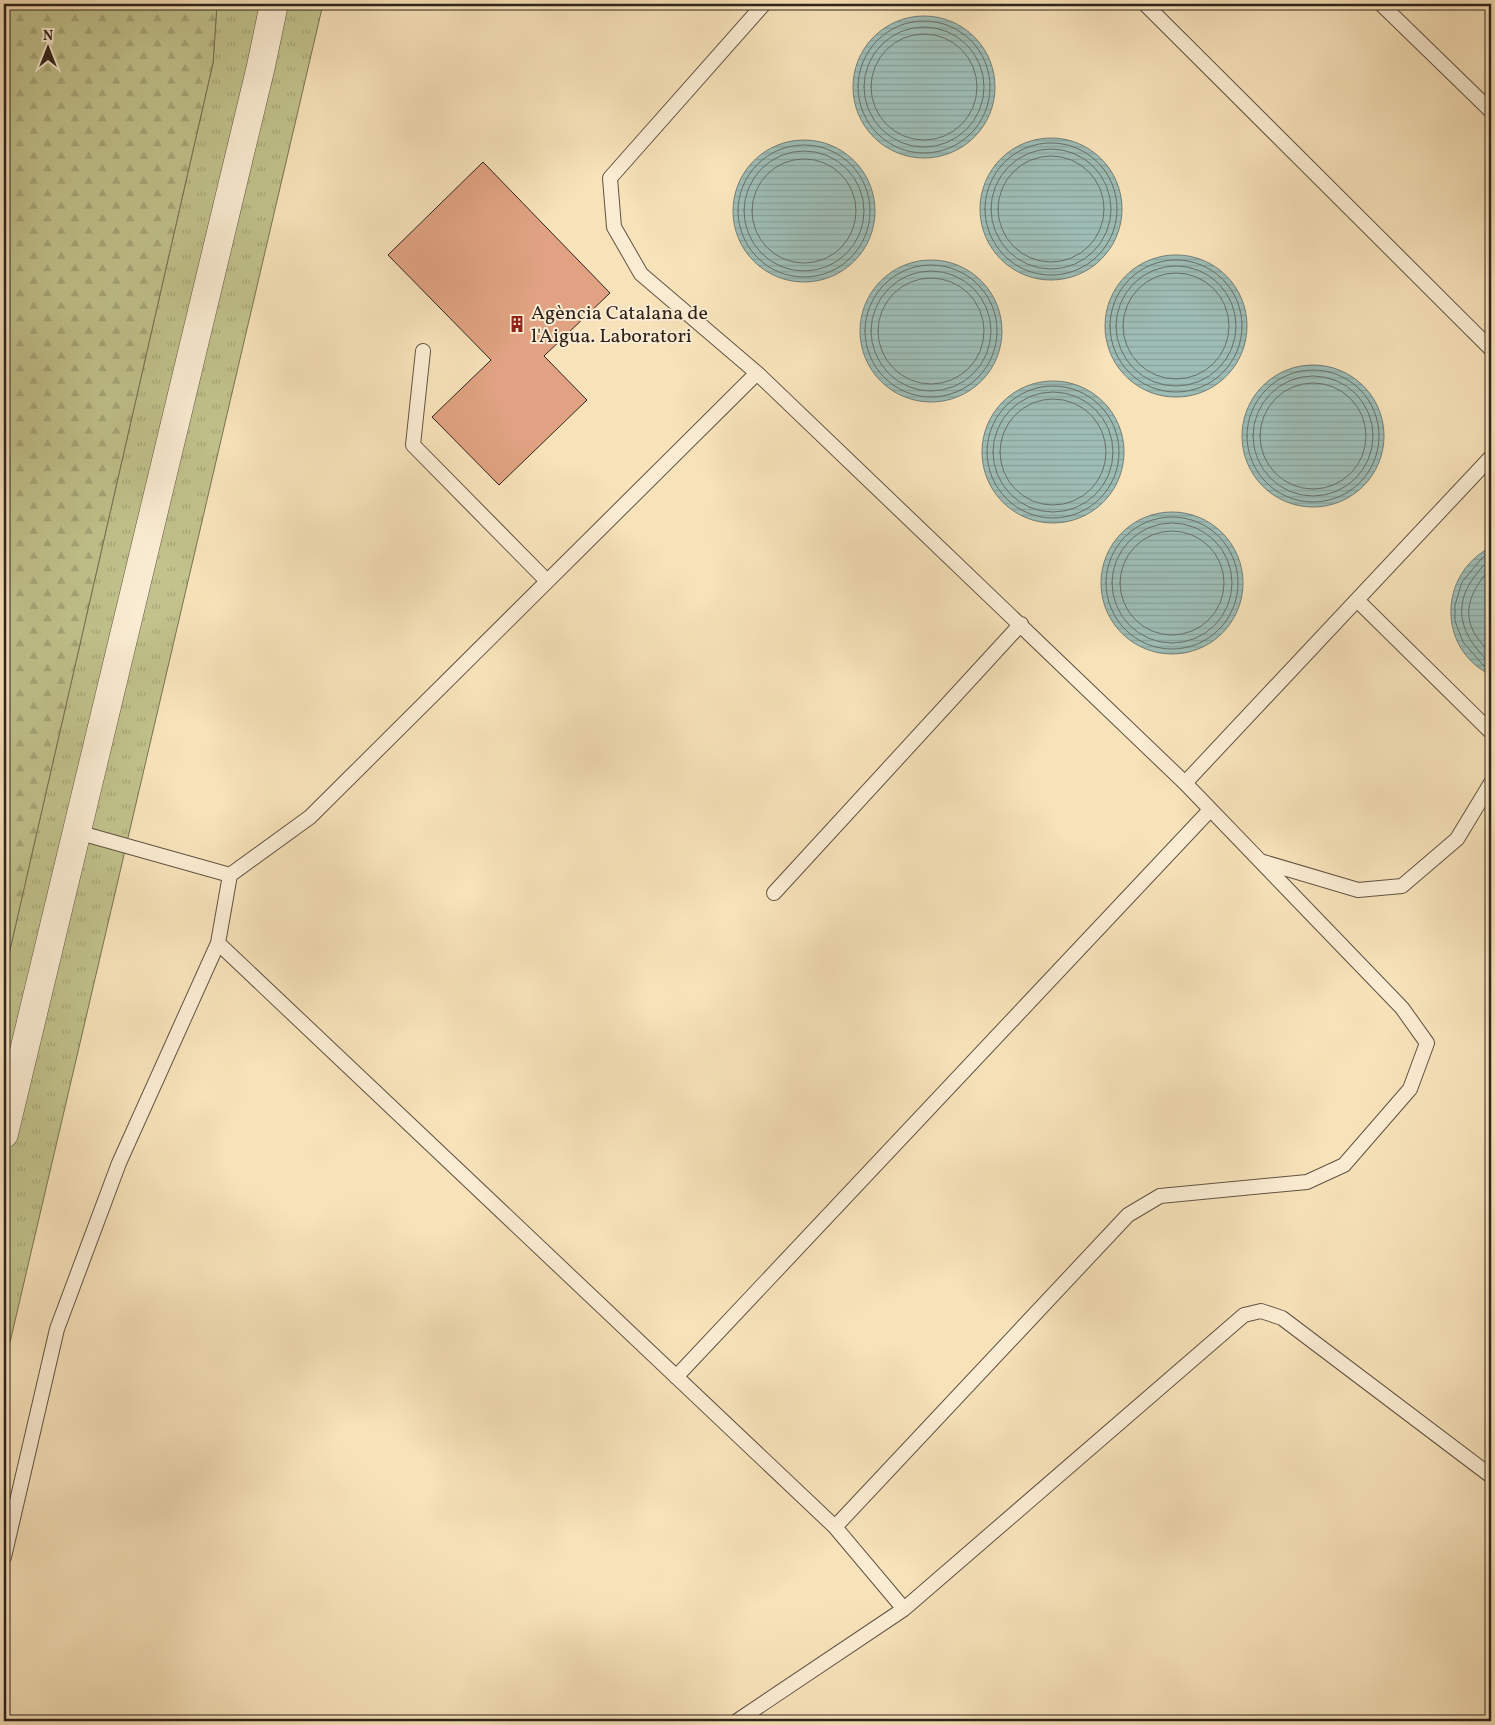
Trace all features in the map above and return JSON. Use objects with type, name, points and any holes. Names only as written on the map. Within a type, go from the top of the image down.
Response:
[{"type":"street","points":[[4,1134],[261,66],[274,4]]},
{"type":"lane","points":[[764,4],[610,178],[614,227],[641,274],[757,373],[1185,783],[1402,1008],[1427,1043],[1410,1088],[1344,1165],[1307,1182],[1160,1196],[1128,1215],[835,1527]]},
{"type":"lane","points":[[1145,4],[1491,349]]},
{"type":"lane","points":[[1381,4],[1491,111]]},
{"type":"lane","points":[[423,352],[413,445],[547,581]]},
{"type":"lane","points":[[4,1556],[57,1329],[119,1163],[218,943],[230,875],[310,817],[757,373]]},
{"type":"lane","points":[[1185,783],[1491,457]]},
{"type":"lane","points":[[1356,600],[1491,732]]},
{"type":"lane","points":[[774,893],[1020,624]]},
{"type":"lane","points":[[1259,860],[1358,890],[1402,886],[1458,839],[1491,783]]},
{"type":"lane","points":[[676,1377],[1210,810]]},
{"type":"lane","points":[[76,832],[230,875]]},
{"type":"lane","points":[[218,943],[835,1527],[904,1608]]},
{"type":"lane","points":[[737,1721],[904,1608],[1244,1315],[1261,1312],[1282,1318],[1491,1476]]},
{"type":"green space","points":[[4,4],[217,4],[213,63],[4,976]]},
{"type":"green space","points":[[217,4],[323,4],[4,1368],[4,976],[213,63]]},
{"type":"water","points":[[924,16],[938,17],[951,21],[975,36],[990,60],[994,73],[994,101],[990,114],[975,138],[951,153],[938,157],[924,158],[910,157],[897,153],[873,138],[858,114],[854,101],[853,87],[854,73],[858,60],[873,36],[897,21],[910,17]]},
{"type":"water","points":[[1051,138],[1065,139],[1078,143],[1102,158],[1117,182],[1121,195],[1121,223],[1117,236],[1102,260],[1078,275],[1065,279],[1051,280],[1037,279],[1024,275],[1000,260],[985,236],[981,223],[980,209],[981,195],[985,182],[1000,158],[1024,143],[1037,139]]},
{"type":"water","points":[[804,140],[818,141],[831,145],[844,152],[854,161],[863,171],[870,184],[874,197],[874,225],[870,238],[863,251],[854,261],[844,270],[831,277],[818,281],[804,282],[790,281],[777,277],[764,270],[754,261],[745,251],[738,238],[734,225],[733,211],[734,197],[738,184],[745,171],[754,161],[764,152],[777,145],[790,141]]},
{"type":"water","points":[[1176,255],[1190,256],[1203,260],[1227,275],[1242,299],[1246,312],[1246,340],[1242,353],[1227,377],[1203,392],[1190,396],[1176,397],[1162,396],[1149,392],[1125,377],[1110,353],[1106,340],[1105,326],[1106,312],[1110,299],[1125,275],[1149,260],[1162,256]]},
{"type":"water","points":[[931,260],[945,261],[958,265],[971,272],[981,281],[990,291],[997,304],[1001,317],[1001,345],[997,358],[990,371],[981,381],[971,390],[958,397],[945,401],[931,402],[917,401],[904,397],[891,390],[881,381],[872,371],[865,358],[861,345],[860,331],[861,317],[865,304],[872,291],[881,281],[891,272],[904,265],[917,261]]},
{"type":"water","points":[[1313,365],[1327,366],[1340,370],[1353,377],[1363,386],[1372,396],[1379,409],[1383,422],[1383,450],[1379,463],[1372,476],[1363,486],[1353,495],[1340,502],[1327,506],[1313,507],[1299,506],[1286,502],[1273,495],[1263,486],[1254,476],[1247,463],[1243,450],[1242,436],[1243,422],[1247,409],[1254,396],[1263,386],[1273,377],[1286,370],[1299,366]]},
{"type":"water","points":[[1053,381],[1067,382],[1080,386],[1093,393],[1103,402],[1112,412],[1119,425],[1123,438],[1123,466],[1119,479],[1112,492],[1103,502],[1093,511],[1080,518],[1067,522],[1053,523],[1039,522],[1026,518],[1013,511],[1003,502],[994,492],[987,479],[983,466],[982,452],[983,438],[987,425],[994,412],[1003,402],[1013,393],[1026,386],[1039,382]]},
{"type":"water","points":[[1172,512],[1186,513],[1199,517],[1212,524],[1222,533],[1231,543],[1238,556],[1242,569],[1242,597],[1238,610],[1231,623],[1222,633],[1212,642],[1199,649],[1186,653],[1172,654],[1158,653],[1145,649],[1132,642],[1122,633],[1113,623],[1106,610],[1102,597],[1101,583],[1102,569],[1106,556],[1113,543],[1122,533],[1132,524],[1145,517],[1158,513]]},
{"type":"water","points":[[1491,547],[1491,675],[1473,663],[1461,648],[1453,630],[1451,611],[1453,593],[1461,575],[1474,559]]},
{"type":"building","name":"Agència Catalana de l'Aigua. Laboratori","points":[[483,162],[610,293],[544,356],[587,400],[499,485],[432,417],[491,360],[388,255]]},
{"type":"place","name":"Agència Catalana de l'Aigua. Laboratori","points":[[517,324]]}]
